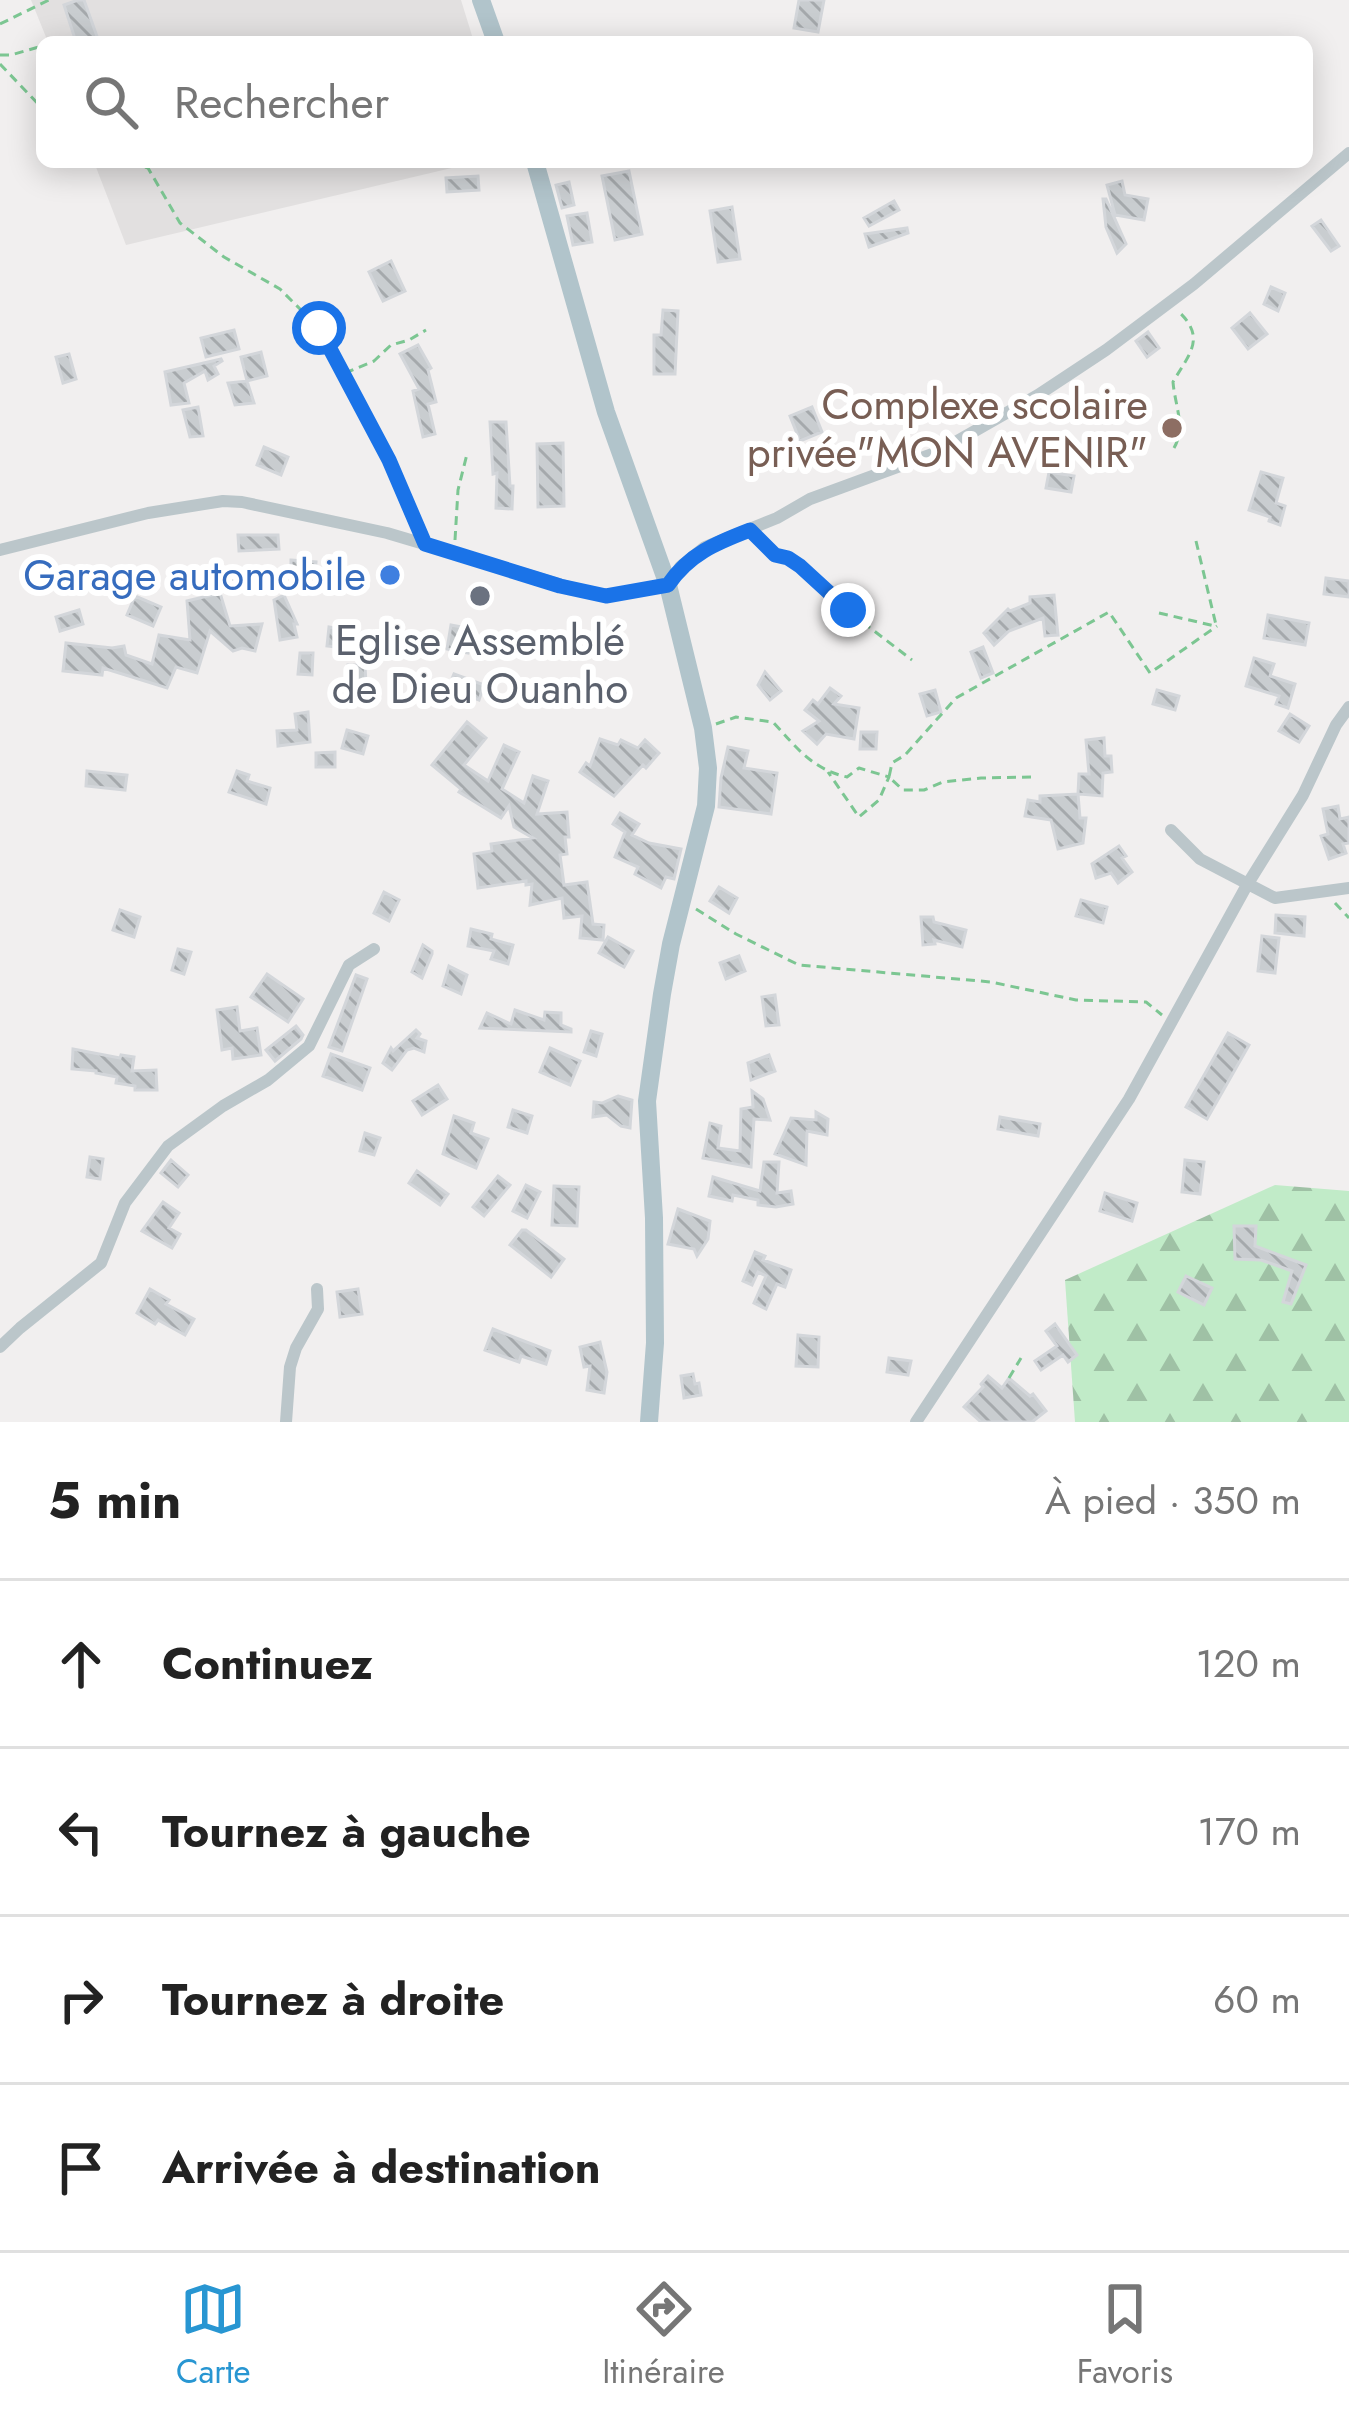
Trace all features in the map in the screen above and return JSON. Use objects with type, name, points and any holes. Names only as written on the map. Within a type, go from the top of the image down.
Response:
[{"type":"main road","points":[[481,0],[494,36]]},
{"type":"main road","points":[[537,168],[606,412],[668,585],[703,728],[708,768],[706,806],[665,977],[647,1101],[656,1343],[649,1422]]},
{"type":"street","points":[[0,550],[148,513],[223,501],[367,528],[606,596],[668,585],[680,567],[706,548],[810,499],[938,452],[1038,395],[1194,284],[1349,153]]},
{"type":"street","points":[[916,1422],[1130,1100],[1349,706]]},
{"type":"street","points":[[1171,830],[1200,859],[1275,898],[1349,888]]},
{"type":"street","points":[[0,1347],[101,1263],[124,1204],[169,1146],[268,1080],[309,1046],[349,964],[374,950]]},
{"type":"street","points":[[286,1422],[290,1367],[318,1309],[317,1289]]},
{"type":"path","points":[[0,24],[49,0]]},
{"type":"path","points":[[0,55],[36,48]]},
{"type":"path","points":[[0,64],[36,102]]},
{"type":"path","points":[[148,168],[180,223],[224,257],[280,289],[319,328],[389,460],[425,544]]},
{"type":"path","points":[[1168,302],[1192,328],[1194,339],[1173,382],[1182,425],[1174,448]]},
{"type":"path","points":[[344,373],[426,330]]},
{"type":"path","points":[[453,554],[458,490],[467,454]]},
{"type":"path","points":[[750,530],[775,555],[800,566],[912,660]]},
{"type":"path","points":[[1196,541],[1216,626]]},
{"type":"path","points":[[828,772],[860,817],[879,800],[892,763],[956,698],[1109,612],[1150,673],[1216,626]]},
{"type":"path","points":[[1159,613],[1216,626]]},
{"type":"path","points":[[703,728],[736,717],[773,722],[803,755],[828,772],[848,777],[859,768],[889,776],[903,790],[962,780],[1031,777]]},
{"type":"path","points":[[1325,892],[1349,918]]},
{"type":"path","points":[[684,901],[799,965],[991,982],[1076,1000],[1146,1002],[1173,1023]]},
{"type":"path","points":[[1010,1378],[1022,1358]]},
{"type":"shaded area","points":[[31,0],[461,0],[472,36],[46,36]]},
{"type":"shaded area","points":[[96,168],[452,168],[126,245]]},
{"type":"green space","points":[[1275,1185],[1349,1191],[1349,1422],[1075,1422],[1065,1280]]},
{"type":"building","points":[[84,0],[97,36],[74,36],[64,5]]},
{"type":"building","points":[[799,0],[824,0],[818,32],[794,28]]},
{"type":"building","points":[[629,171],[642,234],[615,240],[602,176]]},
{"type":"building","points":[[478,176],[479,190],[447,192],[446,178]]},
{"type":"building","points":[[1122,181],[1125,195],[1148,199],[1144,220],[1115,215],[1107,185]]},
{"type":"building","points":[[569,182],[574,205],[562,208],[556,185]]},
{"type":"building","points":[[1103,199],[1126,244],[1117,253],[1106,227]]},
{"type":"building","points":[[894,201],[899,210],[869,226],[864,218]]},
{"type":"building","points":[[732,207],[740,259],[718,262],[710,211]]},
{"type":"building","points":[[587,213],[592,242],[573,245],[567,216]]},
{"type":"building","points":[[1321,220],[1339,246],[1331,251],[1312,226]]},
{"type":"building","points":[[907,228],[908,233],[869,247],[865,234]]},
{"type":"building","points":[[391,261],[405,291],[383,301],[369,272]]},
{"type":"building","points":[[1271,287],[1285,293],[1278,311],[1264,304]]},
{"type":"building","points":[[663,310],[678,311],[675,374],[654,374],[654,335],[661,335]]},
{"type":"building","points":[[1250,313],[1267,334],[1248,349],[1232,328]]},
{"type":"building","points":[[234,330],[239,349],[206,357],[201,338]]},
{"type":"building","points":[[1148,332],[1159,348],[1147,357],[1136,341]]},
{"type":"building","points":[[418,345],[431,368],[436,402],[428,404],[435,434],[423,437],[413,391],[419,389],[400,354]]},
{"type":"building","points":[[261,352],[267,376],[247,381],[241,357]]},
{"type":"building","points":[[69,354],[76,379],[63,383],[56,357]]},
{"type":"building","points":[[221,359],[214,366],[218,374],[208,380],[205,371],[184,383],[189,403],[171,405],[165,372]]},
{"type":"building","points":[[247,381],[254,403],[235,405],[228,383]]},
{"type":"building","points":[[198,407],[203,436],[190,437],[183,410]]},
{"type":"building","points":[[812,407],[822,432],[800,441],[790,416]]},
{"type":"building","points":[[490,422],[506,422],[512,509],[496,508]]},
{"type":"building","points":[[563,443],[564,506],[538,507],[537,444]]},
{"type":"building","points":[[264,447],[288,457],[281,475],[257,465]]},
{"type":"building","points":[[1049,472],[1074,476],[1071,492],[1046,488]]},
{"type":"building","points":[[1261,472],[1283,478],[1276,503],[1285,506],[1280,525],[1249,510]]},
{"type":"building","points":[[238,535],[278,535],[279,549],[239,551]]},
{"type":"building","points":[[291,560],[316,562],[315,575],[291,573]]},
{"type":"building","points":[[235,567],[241,584],[231,588],[199,579]]},
{"type":"building","points":[[1326,578],[1349,581],[1349,597],[1324,594]]},
{"type":"building","points":[[220,593],[230,626],[262,624],[255,651],[233,651],[210,631],[197,673],[176,667],[167,688],[103,668],[102,675],[63,671],[66,643],[124,646],[126,655],[152,664],[159,635],[190,640],[187,601]]},
{"type":"building","points":[[284,595],[297,624],[297,637],[280,640],[274,600]]},
{"type":"building","points":[[1054,595],[1058,635],[1045,636],[1043,618],[1009,631],[994,645],[984,633],[1008,609],[1030,603],[1030,597]]},
{"type":"building","points":[[135,596],[161,607],[153,626],[127,615]]},
{"type":"building","points":[[79,610],[83,624],[60,631],[56,617]]},
{"type":"building","points":[[1268,615],[1309,623],[1305,645],[1264,638]]},
{"type":"building","points":[[451,625],[472,629],[468,653],[447,649]]},
{"type":"building","points":[[329,627],[347,630],[345,648],[327,646]]},
{"type":"building","points":[[983,647],[993,673],[981,678],[971,652]]},
{"type":"building","points":[[300,653],[313,653],[312,675],[298,674]]},
{"type":"building","points":[[1254,658],[1274,664],[1270,676],[1295,684],[1288,708],[1276,704],[1279,696],[1246,686]]},
{"type":"building","points":[[348,665],[365,665],[366,684],[349,685]]},
{"type":"building","points":[[765,672],[781,691],[770,700],[758,685]]},
{"type":"building","points":[[454,674],[484,685],[479,700],[448,688]]},
{"type":"building","points":[[830,688],[841,696],[834,704],[859,708],[854,739],[826,734],[817,744],[803,731],[819,721],[805,710],[813,700],[818,704]]},
{"type":"building","points":[[935,690],[941,712],[927,716],[920,694]]},
{"type":"building","points":[[1157,690],[1179,696],[1175,710],[1153,704]]},
{"type":"building","points":[[308,712],[310,742],[278,746],[277,731],[297,730],[295,714]]},
{"type":"building","points":[[1290,714],[1309,726],[1299,742],[1279,731]]},
{"type":"building","points":[[467,722],[486,738],[464,765],[488,781],[504,745],[519,752],[502,789],[524,803],[533,776],[548,781],[537,814],[567,812],[567,854],[560,855],[564,885],[587,882],[593,924],[604,925],[603,940],[580,938],[582,916],[564,918],[562,898],[530,905],[532,884],[526,881],[478,888],[474,854],[492,851],[491,844],[533,838],[514,827],[509,806],[501,818],[459,792],[432,765]]},
{"type":"building","points":[[347,730],[368,736],[363,754],[342,748]]},
{"type":"building","points":[[861,732],[877,732],[876,749],[860,749]]},
{"type":"building","points":[[1104,738],[1112,772],[1103,773],[1102,796],[1078,794],[1079,774],[1089,774],[1086,740]]},
{"type":"building","points":[[600,739],[618,745],[621,740],[638,748],[645,740],[659,753],[614,796],[580,772],[586,763],[590,766]]},
{"type":"building","points":[[728,747],[748,751],[744,768],[777,773],[771,814],[719,807]]},
{"type":"building","points":[[335,752],[335,767],[316,767],[316,753]]},
{"type":"building","points":[[87,771],[127,775],[125,790],[86,786]]},
{"type":"building","points":[[237,771],[249,775],[247,781],[270,788],[266,804],[229,792]]},
{"type":"building","points":[[1078,794],[1080,818],[1086,818],[1083,843],[1058,849],[1051,820],[1025,816],[1028,800]]},
{"type":"building","points":[[1338,806],[1340,819],[1349,817],[1349,843],[1343,844],[1346,853],[1329,859],[1321,836],[1328,834],[1323,809]]},
{"type":"building","points":[[620,813],[639,824],[632,835],[681,849],[674,879],[666,877],[661,888],[635,874],[638,867],[615,857],[625,832],[613,824]]},
{"type":"building","points":[[1119,846],[1132,872],[1118,883],[1111,873],[1096,878],[1092,864]]},
{"type":"building","points":[[719,887],[737,898],[729,913],[710,901]]},
{"type":"building","points":[[384,892],[399,900],[389,921],[374,913]]},
{"type":"building","points":[[1081,900],[1107,907],[1103,923],[1076,916]]},
{"type":"building","points":[[120,910],[140,917],[134,937],[113,930]]},
{"type":"building","points":[[1276,915],[1305,917],[1304,936],[1275,933]]},
{"type":"building","points":[[921,917],[966,930],[962,947],[934,940],[935,944],[923,945]]},
{"type":"building","points":[[471,929],[513,945],[508,964],[491,959],[494,951],[468,946]]},
{"type":"building","points":[[1262,936],[1279,938],[1275,973],[1258,971]]},
{"type":"building","points":[[608,937],[633,951],[624,967],[599,953]]},
{"type":"building","points":[[423,945],[432,954],[422,978],[412,972]]},
{"type":"building","points":[[178,949],[191,952],[184,974],[172,970]]},
{"type":"building","points":[[739,956],[745,971],[726,979],[720,963]]},
{"type":"building","points":[[449,966],[467,975],[461,994],[443,986]]},
{"type":"building","points":[[267,974],[303,999],[288,1022],[251,997]]},
{"type":"building","points":[[356,975],[367,979],[342,1051],[329,1047]]},
{"type":"building","points":[[775,995],[779,1025],[766,1026],[762,997]]},
{"type":"building","points":[[237,1007],[240,1031],[257,1028],[261,1055],[233,1059],[232,1048],[222,1050],[217,1010]]},
{"type":"building","points":[[515,1010],[544,1020],[545,1012],[561,1013],[561,1025],[571,1032],[480,1028],[487,1013],[511,1024]]},
{"type":"building","points":[[296,1026],[301,1039],[275,1061],[266,1050]]},
{"type":"building","points":[[416,1030],[417,1038],[426,1041],[424,1052],[407,1050],[392,1070],[383,1063],[391,1048],[393,1051]]},
{"type":"building","points":[[591,1031],[602,1034],[596,1056],[584,1052]]},
{"type":"building","points":[[1228,1033],[1249,1045],[1207,1119],[1186,1107]]},
{"type":"building","points":[[550,1048],[580,1061],[570,1085],[540,1072]]},
{"type":"building","points":[[73,1049],[134,1057],[132,1071],[156,1070],[157,1090],[135,1090],[135,1086],[116,1083],[117,1077],[72,1069]]},
{"type":"building","points":[[331,1054],[370,1068],[362,1090],[323,1076]]},
{"type":"building","points":[[769,1055],[775,1071],[751,1080],[748,1063]]},
{"type":"building","points":[[438,1085],[447,1099],[422,1115],[413,1101]]},
{"type":"building","points":[[752,1091],[763,1099],[770,1120],[754,1119],[751,1167],[703,1158],[710,1123],[721,1126],[718,1148],[740,1151],[741,1109],[753,1107]]},
{"type":"building","points":[[618,1096],[632,1100],[630,1128],[607,1115],[593,1117],[594,1102]]},
{"type":"building","points":[[513,1110],[532,1116],[527,1133],[508,1127]]},
{"type":"building","points":[[816,1112],[828,1119],[827,1135],[807,1131],[806,1165],[775,1154],[791,1118],[816,1120]]},
{"type":"building","points":[[454,1116],[474,1123],[471,1133],[488,1139],[476,1168],[443,1154]]},
{"type":"building","points":[[1000,1117],[1040,1124],[1038,1136],[998,1129]]},
{"type":"building","points":[[365,1133],[380,1138],[374,1155],[360,1151]]},
{"type":"building","points":[[90,1157],[103,1159],[100,1179],[87,1177]]},
{"type":"building","points":[[171,1160],[188,1175],[178,1187],[161,1173]]},
{"type":"building","points":[[1185,1160],[1204,1162],[1200,1194],[1182,1192]]},
{"type":"building","points":[[764,1162],[779,1162],[777,1193],[791,1191],[793,1204],[776,1207],[733,1195],[732,1201],[709,1196],[713,1177],[760,1191]]},
{"type":"building","points":[[417,1171],[448,1194],[440,1205],[409,1183]]},
{"type":"building","points":[[498,1176],[510,1185],[484,1216],[473,1207]]},
{"type":"building","points":[[526,1185],[540,1192],[527,1218],[513,1211]]},
{"type":"building","points":[[554,1186],[579,1187],[577,1226],[552,1225]]},
{"type":"building","points":[[1105,1193],[1137,1203],[1132,1221],[1100,1211]]},
{"type":"building","points":[[163,1202],[179,1213],[169,1228],[180,1234],[172,1248],[142,1231]]},
{"type":"building","points":[[678,1209],[710,1221],[708,1239],[697,1256],[694,1249],[668,1244]]},
{"type":"building","points":[[1234,1226],[1256,1226],[1255,1246],[1306,1265],[1291,1304],[1283,1302],[1292,1271],[1261,1260],[1235,1259]]},
{"type":"building","points":[[522,1230],[564,1259],[551,1277],[510,1245]]},
{"type":"building","points":[[755,1252],[791,1270],[785,1287],[777,1284],[766,1309],[754,1303],[766,1276],[758,1272],[752,1285],[743,1281]]},
{"type":"building","points":[[1186,1276],[1212,1288],[1204,1305],[1178,1292]]},
{"type":"building","points":[[150,1289],[194,1319],[185,1335],[137,1313]]},
{"type":"building","points":[[358,1289],[362,1314],[340,1317],[337,1292]]},
{"type":"building","points":[[1055,1324],[1077,1355],[1068,1362],[1063,1355],[1041,1370],[1035,1361],[1057,1346],[1046,1331]]},
{"type":"building","points":[[493,1329],[550,1351],[546,1364],[521,1356],[519,1362],[485,1350]]},
{"type":"building","points":[[798,1335],[819,1337],[818,1367],[796,1366]]},
{"type":"building","points":[[600,1342],[607,1372],[604,1393],[587,1390],[590,1366],[584,1367],[580,1347]]},
{"type":"building","points":[[889,1358],[911,1361],[908,1375],[887,1372]]},
{"type":"building","points":[[693,1374],[701,1395],[684,1398],[681,1376]]},
{"type":"building","points":[[988,1376],[1002,1388],[1009,1378],[1033,1394],[1046,1411],[1032,1422],[981,1422],[964,1407]]},
{"type":"place","name":"Complexe scolaire privée\"MON AVENIR\"","points":[[1172,428]]},
{"type":"place","name":"Garage automobile","points":[[390,575]]},
{"type":"place","name":"Eglise Assemblé de Dieu Ouanho","points":[[480,596]]},
{"type":"route","points":[[319,328],[389,460],[425,544],[606,596],[668,585],[680,567],[706,548],[750,530],[775,555],[800,566],[848,610]]}]
